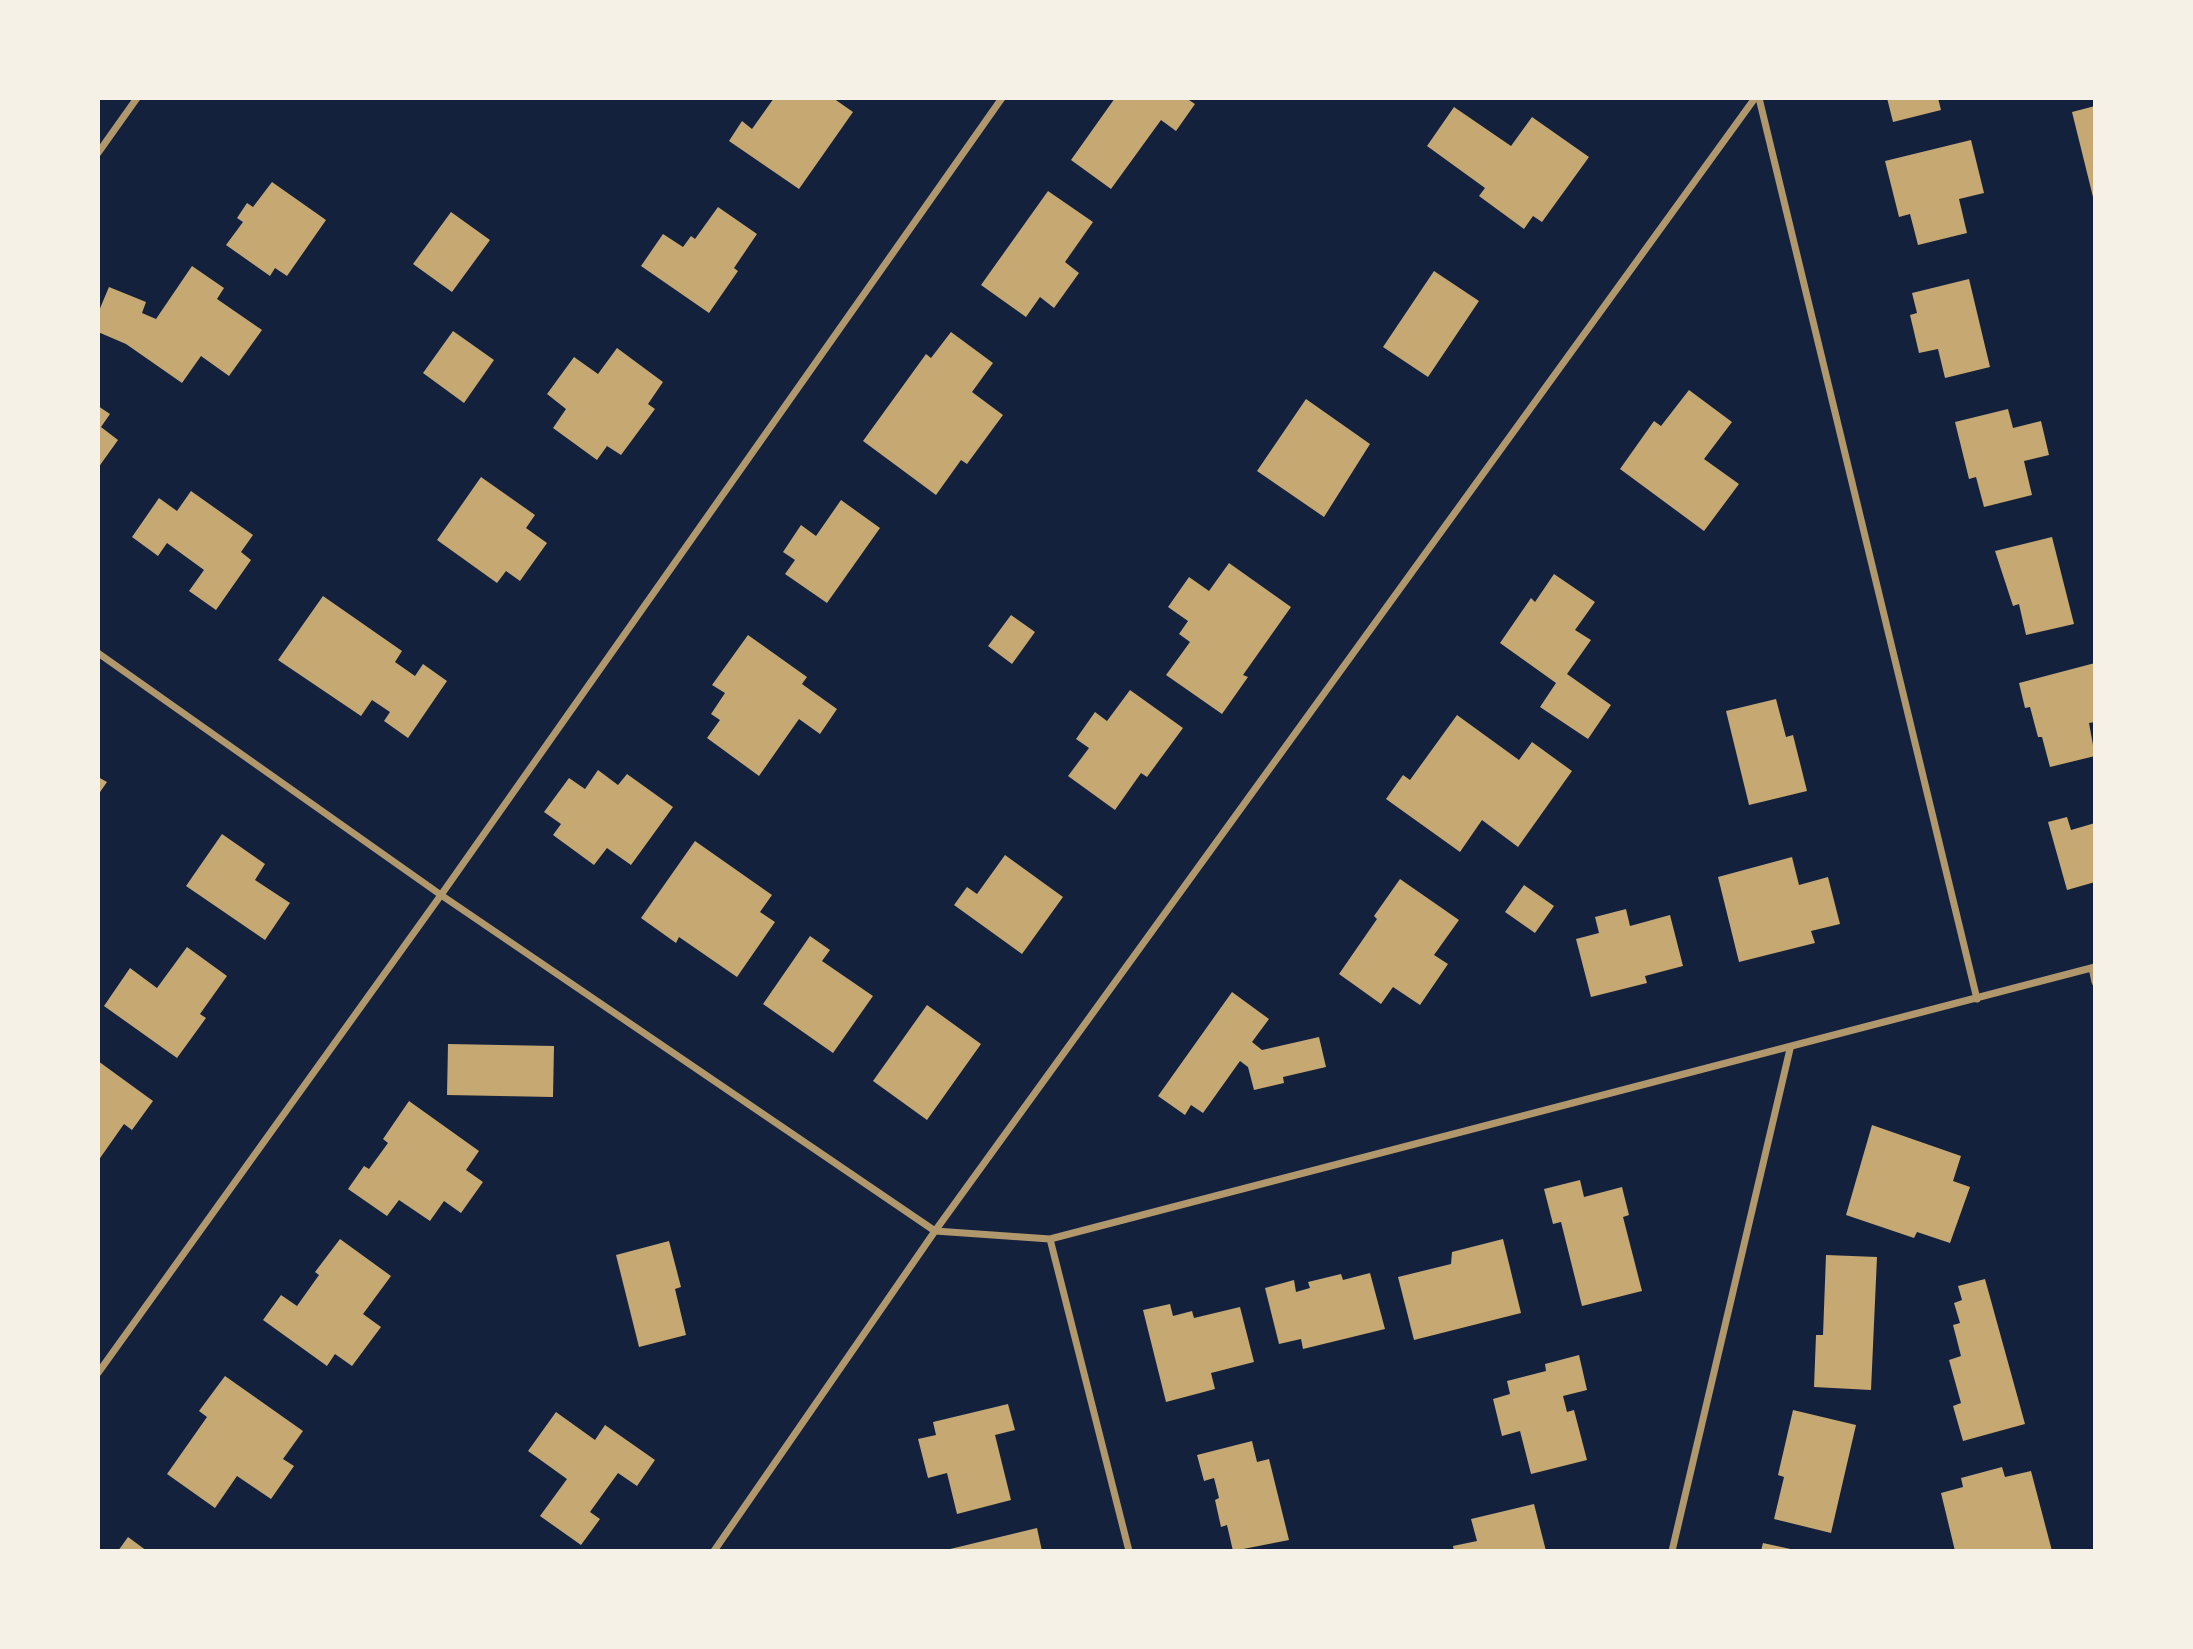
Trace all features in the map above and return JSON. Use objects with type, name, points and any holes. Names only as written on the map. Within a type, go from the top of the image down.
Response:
[{"type":"street","points":[[98,153],[137,98]]},
{"type":"street","points":[[98,1373],[440,895],[1002,98]]},
{"type":"street","points":[[1757,98],[1976,999]]},
{"type":"street","points":[[714,1551],[935,1231],[1757,98]]},
{"type":"street","points":[[98,653],[440,895],[935,1231],[1050,1239],[1790,1049],[2093,968],[2095,982]]},
{"type":"street","points":[[1672,1551],[1790,1049]]},
{"type":"street","points":[[1050,1239],[1129,1551]]},
{"type":"building","points":[[774,98],[833,98],[853,112],[799,189],[729,141],[742,121],[752,129]]},
{"type":"building","points":[[1115,98],[1186,98],[1195,104],[1176,131],[1161,120],[1111,189],[1071,160]]},
{"type":"building","points":[[1887,98],[1938,98],[1941,110],[1893,122]]},
{"type":"building","points":[[2095,106],[2095,201],[2094,201],[2072,112]]},
{"type":"building","points":[[1454,107],[1511,146],[1532,117],[1589,157],[1542,222],[1533,216],[1524,229],[1479,196],[1485,188],[1427,146]]},
{"type":"building","points":[[1971,140],[1984,193],[1959,199],[1967,233],[1918,245],[1910,214],[1899,217],[1885,161]]},
{"type":"building","points":[[272,182],[326,220],[287,276],[275,268],[270,276],[226,245],[243,222],[237,218],[247,203],[253,207]]},
{"type":"building","points":[[1048,191],[1093,222],[1065,262],[1079,273],[1054,308],[1040,297],[1026,317],[981,285]]},
{"type":"building","points":[[718,207],[757,234],[734,268],[738,271],[709,313],[641,266],[663,234],[683,247],[691,236],[695,239]]},
{"type":"building","points":[[451,212],[490,240],[452,292],[413,264]]},
{"type":"building","points":[[192,266],[224,288],[217,299],[262,330],[229,376],[201,356],[182,383],[126,344],[98,332],[98,313],[109,287],[146,302],[142,313],[156,319]]},
{"type":"building","points":[[1434,271],[1479,301],[1428,377],[1383,347]]},
{"type":"building","points":[[1969,279],[1990,367],[1945,378],[1938,349],[1919,353],[1910,315],[1917,313],[1912,293]]},
{"type":"building","points":[[453,331],[494,360],[464,403],[423,373]]},
{"type":"building","points":[[951,332],[993,363],[972,392],[1003,415],[967,464],[961,460],[936,495],[863,441],[926,354],[931,358]]},
{"type":"building","points":[[617,348],[663,382],[648,404],[655,409],[621,455],[607,446],[597,460],[553,428],[566,409],[547,394],[574,357],[598,374]]},
{"type":"building","points":[[1689,390],[1732,422],[1704,459],[1739,484],[1704,531],[1620,469],[1654,421],[1661,426]]},
{"type":"building","points":[[1306,399],[1370,444],[1324,517],[1257,471]]},
{"type":"building","points":[[98,406],[110,414],[101,427],[118,440],[98,468]]},
{"type":"building","points":[[2008,409],[2013,428],[2041,421],[2049,455],[2024,461],[2032,495],[1984,507],[1976,477],[1969,479],[1955,422]]},
{"type":"building","points":[[481,477],[535,515],[526,528],[547,543],[520,581],[506,571],[497,583],[437,540]]},
{"type":"building","points":[[191,491],[253,535],[241,552],[251,560],[216,610],[189,591],[204,570],[167,543],[158,556],[132,537],[159,498],[177,511]]},
{"type":"building","points":[[841,500],[880,528],[827,603],[785,574],[795,560],[783,552],[801,525],[816,536]]},
{"type":"building","points":[[2052,537],[2074,624],[2026,635],[2019,604],[2013,606],[1995,551]]},
{"type":"building","points":[[1229,563],[1291,607],[1243,675],[1248,677],[1222,714],[1166,675],[1190,642],[1179,634],[1188,621],[1168,607],[1189,577],[1209,591]]},
{"type":"building","points":[[1554,574],[1595,602],[1575,630],[1591,640],[1567,674],[1611,705],[1588,739],[1540,707],[1556,683],[1500,643],[1531,598],[1535,602]]},
{"type":"building","points":[[323,596],[402,651],[395,662],[415,676],[423,664],[447,681],[408,738],[384,721],[390,712],[372,700],[361,716],[278,660]]},
{"type":"building","points":[[1011,615],[1035,632],[1012,664],[988,646]]},
{"type":"building","points":[[748,635],[807,677],[802,684],[837,709],[820,734],[799,719],[759,776],[707,738],[720,720],[711,714],[725,693],[712,685]]},
{"type":"building","points":[[2095,663],[2095,722],[2089,723],[2095,756],[2050,767],[2030,707],[2025,708],[2019,683]]},
{"type":"building","points":[[1130,690],[1183,728],[1147,777],[1141,773],[1115,810],[1068,776],[1089,748],[1076,739],[1095,712],[1107,721]]},
{"type":"building","points":[[1776,699],[1786,737],[1793,735],[1807,791],[1749,805],[1726,711]]},
{"type":"building","points":[[1457,715],[1519,760],[1532,742],[1572,771],[1518,847],[1482,820],[1460,852],[1386,799],[1403,775],[1410,780]]},
{"type":"building","points":[[598,770],[618,785],[627,774],[673,807],[631,865],[607,848],[594,865],[553,835],[561,824],[544,812],[569,778],[585,789]]},
{"type":"building","points":[[98,777],[107,782],[98,795]]},
{"type":"building","points":[[2067,817],[2071,830],[2095,823],[2095,882],[2067,890],[2048,822]]},
{"type":"building","points":[[222,834],[265,864],[255,880],[290,903],[265,940],[186,886]]},
{"type":"building","points":[[695,841],[772,895],[760,912],[775,922],[737,977],[679,937],[676,943],[641,918]]},
{"type":"building","points":[[1005,855],[1063,897],[1022,954],[954,905],[967,887],[977,894]]},
{"type":"building","points":[[1792,857],[1799,885],[1828,877],[1840,924],[1811,931],[1815,943],[1739,962],[1718,877]]},
{"type":"building","points":[[1400,879],[1459,920],[1434,955],[1448,964],[1420,1005],[1393,987],[1381,1004],[1339,974],[1377,919],[1374,916]]},
{"type":"building","points":[[1524,885],[1554,906],[1535,933],[1505,912]]},
{"type":"building","points":[[1626,909],[1630,926],[1670,915],[1683,966],[1645,976],[1647,983],[1591,997],[1576,939],[1599,933],[1595,917]]},
{"type":"building","points":[[810,936],[830,950],[822,961],[873,996],[833,1053],[763,1004]]},
{"type":"building","points":[[187,947],[227,976],[200,1014],[206,1018],[177,1058],[104,1006],[130,968],[157,988]]},
{"type":"building","points":[[1232,992],[1269,1019],[1252,1042],[1262,1050],[1319,1037],[1326,1067],[1283,1077],[1284,1083],[1254,1090],[1248,1067],[1240,1061],[1203,1113],[1191,1105],[1185,1115],[1158,1096]]},
{"type":"building","points":[[927,1005],[981,1044],[927,1120],[873,1081]]},
{"type":"building","points":[[448,1044],[554,1046],[553,1097],[447,1095]]},
{"type":"building","points":[[98,1061],[153,1101],[132,1130],[124,1124],[98,1161]]},
{"type":"building","points":[[409,1101],[479,1151],[466,1170],[483,1182],[461,1213],[444,1201],[430,1221],[399,1200],[387,1216],[348,1189],[364,1166],[369,1169],[388,1143],[383,1139]]},
{"type":"building","points":[[1872,1125],[1961,1156],[1953,1181],[1970,1187],[1950,1243],[1917,1232],[1914,1238],[1846,1215]]},
{"type":"building","points":[[1580,1180],[1584,1197],[1622,1187],[1629,1215],[1623,1217],[1642,1291],[1582,1306],[1561,1222],[1553,1224],[1544,1189]]},
{"type":"building","points":[[340,1239],[391,1276],[363,1314],[381,1327],[352,1366],[335,1354],[327,1366],[263,1320],[281,1295],[297,1306],[319,1275],[315,1272]]},
{"type":"building","points":[[1503,1239],[1521,1313],[1414,1340],[1398,1277],[1451,1264],[1452,1252]]},
{"type":"building","points":[[669,1241],[681,1287],[675,1289],[686,1335],[639,1347],[616,1255]]},
{"type":"building","points":[[1826,1255],[1877,1257],[1871,1390],[1814,1387],[1816,1335],[1823,1335]]},
{"type":"building","points":[[1370,1273],[1385,1329],[1303,1349],[1301,1339],[1279,1344],[1265,1288],[1294,1280],[1296,1292],[1310,1288],[1308,1282],[1341,1274],[1343,1280]]},
{"type":"building","points":[[1985,1279],[2025,1424],[1963,1441],[1953,1406],[1961,1403],[1949,1360],[1961,1356],[1953,1325],[1960,1323],[1954,1303],[1962,1300],[1958,1286]]},
{"type":"building","points":[[1170,1304],[1173,1316],[1192,1311],[1194,1318],[1240,1307],[1254,1362],[1211,1373],[1215,1389],[1166,1402],[1143,1310]]},
{"type":"building","points":[[1579,1355],[1587,1390],[1563,1396],[1567,1412],[1574,1410],[1587,1460],[1531,1474],[1520,1431],[1502,1436],[1493,1399],[1510,1394],[1507,1381],[1546,1371],[1545,1364]]},
{"type":"building","points":[[225,1376],[303,1431],[283,1459],[294,1466],[271,1499],[237,1476],[215,1508],[167,1474],[207,1417],[199,1411]]},
{"type":"building","points":[[1008,1404],[1015,1430],[995,1435],[1011,1500],[957,1514],[947,1473],[928,1478],[918,1439],[936,1435],[933,1422]]},
{"type":"building","points":[[1793,1410],[1856,1425],[1831,1533],[1774,1519],[1784,1477],[1778,1475]]},
{"type":"building","points":[[556,1412],[595,1440],[605,1425],[655,1460],[637,1486],[618,1473],[590,1512],[600,1519],[581,1545],[540,1516],[567,1479],[528,1451]]},
{"type":"building","points":[[1252,1441],[1257,1462],[1269,1459],[1289,1540],[1233,1551],[1227,1525],[1221,1527],[1215,1500],[1219,1498],[1214,1478],[1204,1481],[1197,1455]]},
{"type":"building","points":[[2002,1467],[2005,1477],[2031,1471],[2052,1551],[1955,1551],[1941,1493],[1963,1487],[1961,1478]]},
{"type":"building","points":[[1534,1504],[1546,1551],[1454,1551],[1453,1546],[1477,1541],[1471,1519]]},
{"type":"building","points":[[1037,1528],[1042,1551],[946,1551],[946,1550]]},
{"type":"building","points":[[128,1537],[147,1551],[118,1551]]},
{"type":"building","points":[[1763,1543],[1795,1550],[1795,1551],[1761,1551]]}]
